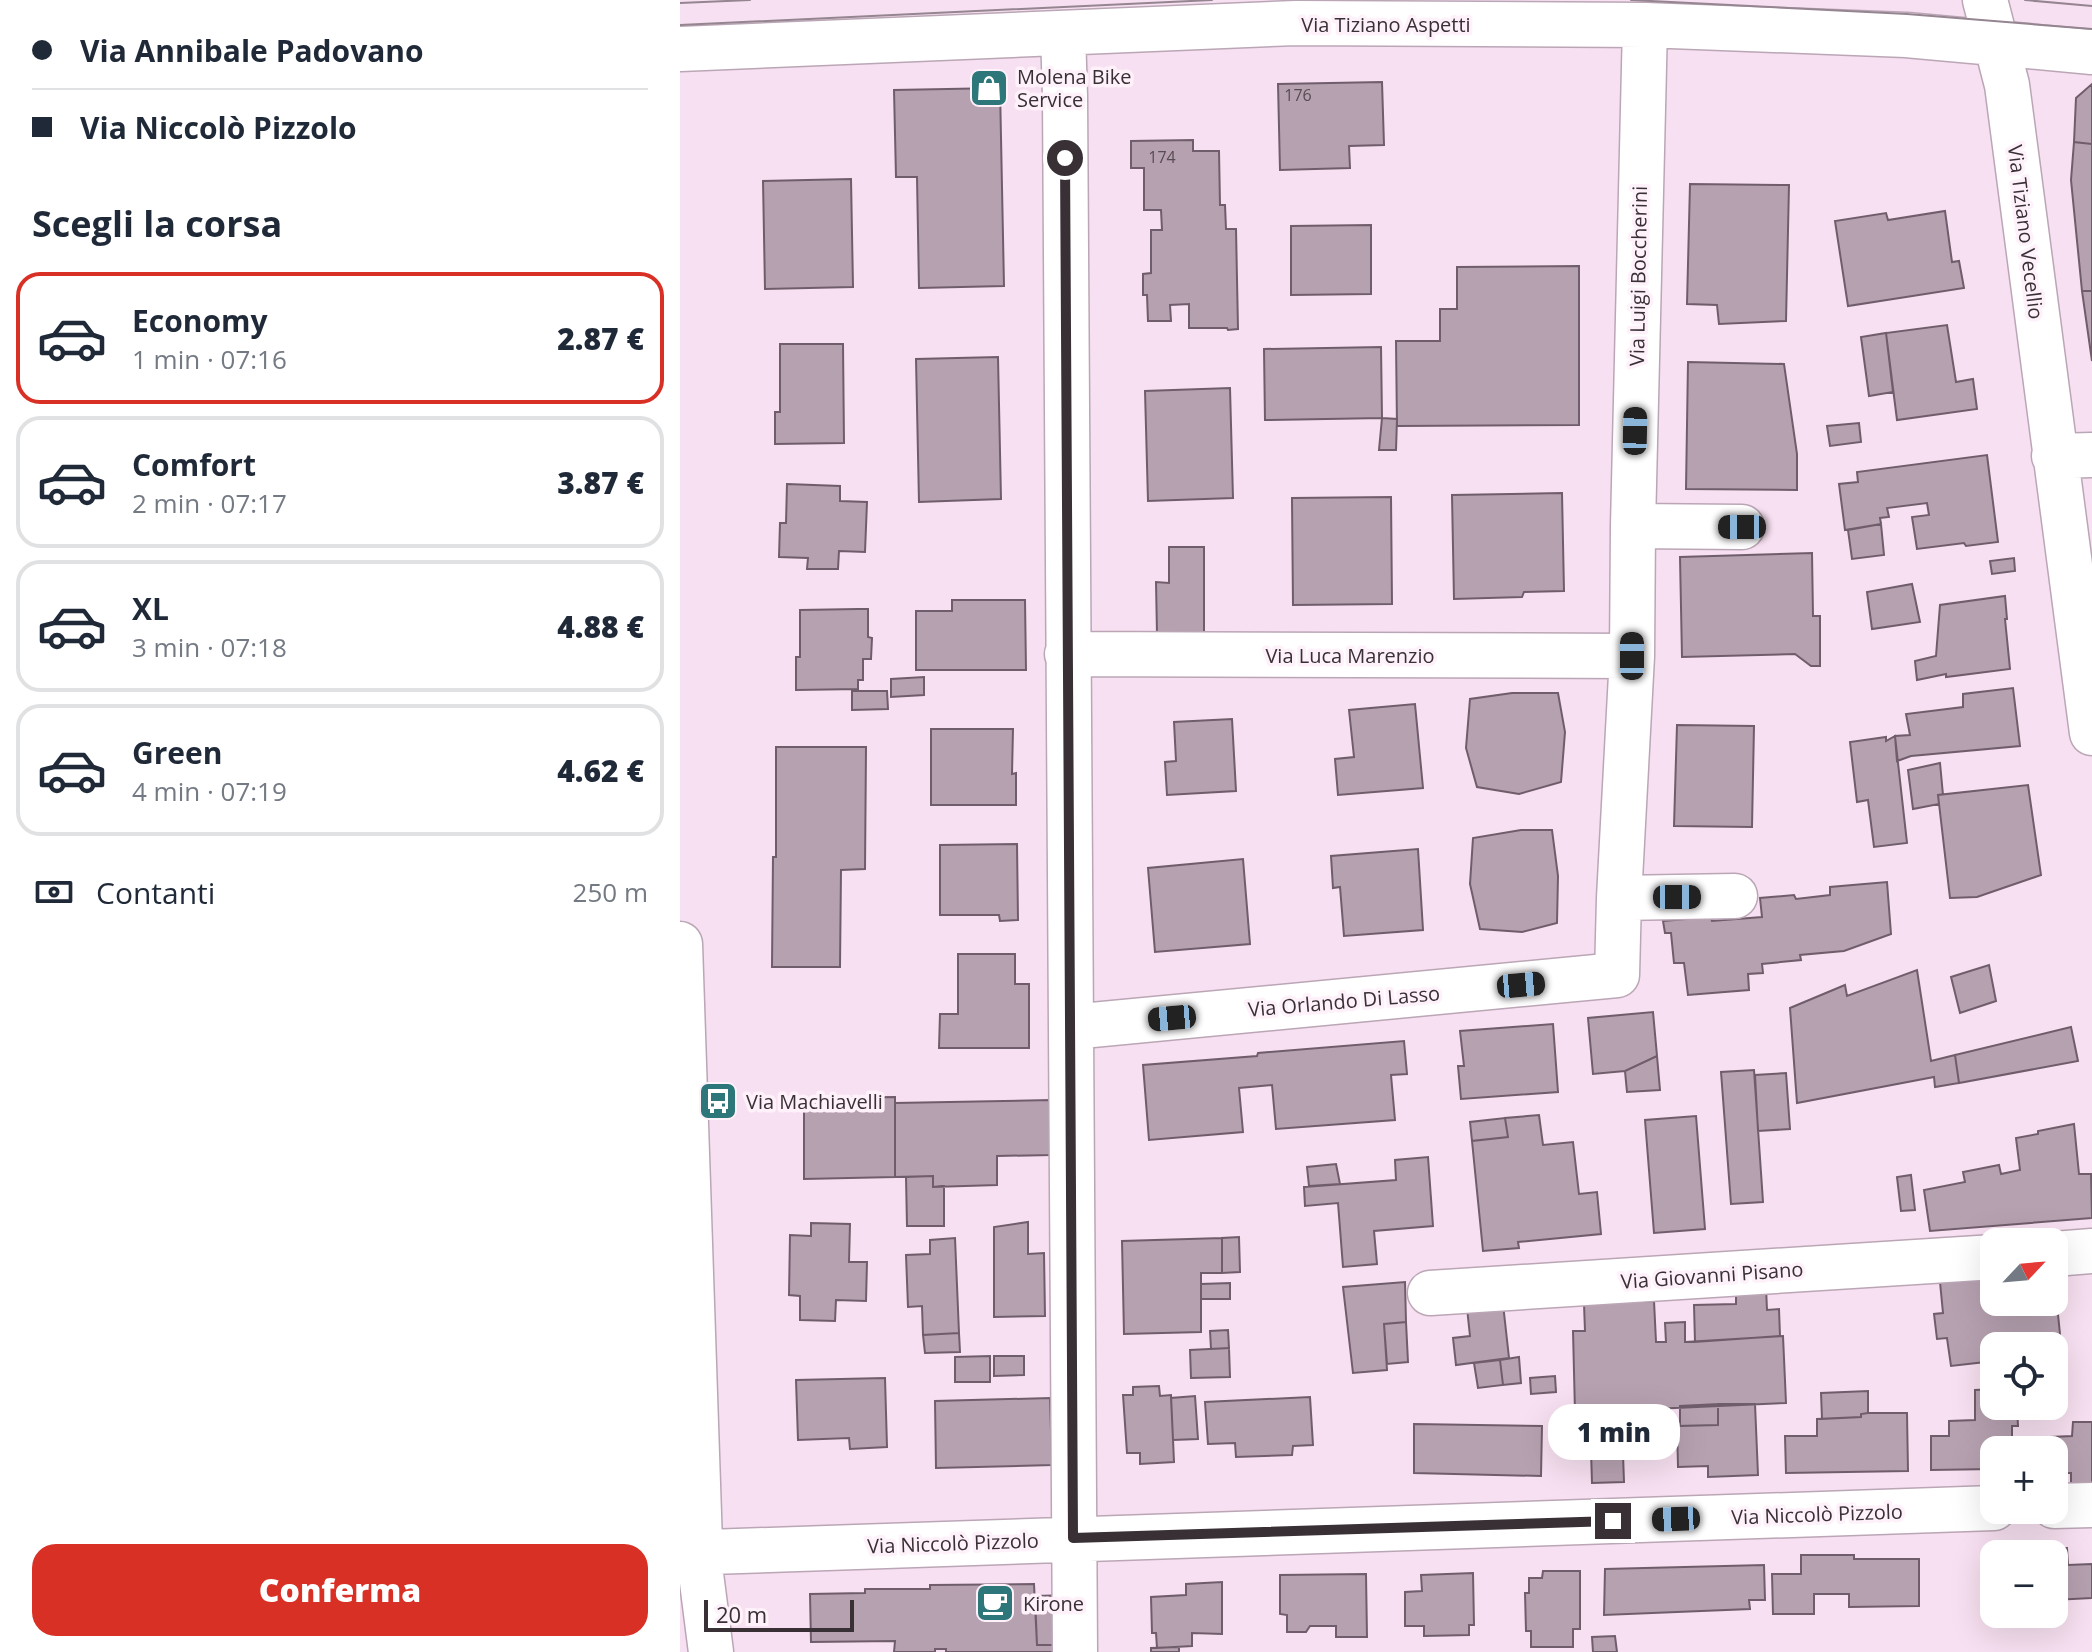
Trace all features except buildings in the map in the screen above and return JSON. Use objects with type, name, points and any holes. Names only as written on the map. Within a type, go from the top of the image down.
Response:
[{"type":"street","name":"Via Tiziano Aspetti","points":[[680,49],[1296,23],[1645,25],[1906,35],[1990,18],[2092,52]]},
{"type":"street","name":"Via Tiziano Vecellio","points":[[1990,18],[2007,85],[2073,455],[2090,708]]},
{"type":"street","name":"Via Luigi Boccherini","points":[[1617,975],[1632,656],[1645,25]]},
{"type":"street","points":[[1063,33],[1075,1652]]},
{"type":"street","points":[[1633,526],[1742,527]]},
{"type":"street","name":"Via Luca Marenzio","points":[[1067,654],[1632,656]]},
{"type":"street","points":[[1619,898],[1735,896]]},
{"type":"street","points":[[680,944],[698,1489],[691,1553],[701,1574],[711,1652]]},
{"type":"street","name":"Via Orlando Di Lasso","points":[[1071,1027],[1617,975]]},
{"type":"street","points":[[2068,1253],[2092,1251]]},
{"type":"street","name":"Via Giovanni Pisano","points":[[1430,1293],[1980,1258]]},
{"type":"street","points":[[2068,1506],[2092,1505]]},
{"type":"street","name":"Via Niccolò Pizzolo","points":[[691,1553],[1980,1508]]},
{"type":"tram line","points":[[680,3],[750,0]]},
{"type":"tram line","points":[[680,25],[1212,0]]},
{"type":"tram line","points":[[1631,0],[1907,14],[2092,29]]},
{"type":"tram line","points":[[2025,0],[2092,6]]},
{"type":"place","name":"Molena Bike Service","points":[[989,88]]},
{"type":"place","name":"Via Machiavelli","points":[[718,1101]]},
{"type":"place","name":"Kirone","points":[[995,1603]]},
{"type":"route","points":[[1065,158],[1073,1538],[1613,1521]]}]
